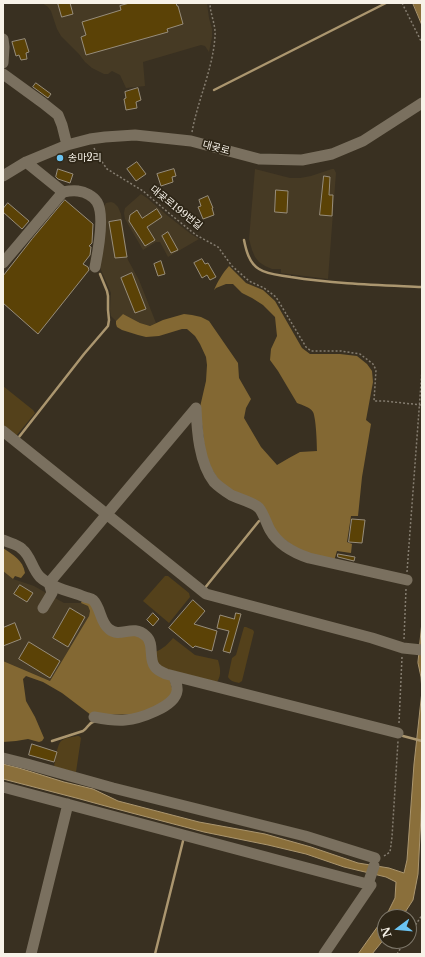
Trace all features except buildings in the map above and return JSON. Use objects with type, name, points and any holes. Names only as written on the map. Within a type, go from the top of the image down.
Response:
[{"type":"street","points":[[3,39],[3,63]]},
{"type":"street","points":[[3,74],[43,103],[58,116],[67,145]]},
{"type":"street","name":"대곶로","points":[[3,176],[26,162],[67,145],[90,139],[135,135],[191,141],[259,159],[302,160],[332,154],[363,141],[422,103]]},
{"type":"street","points":[[26,162],[63,192]]},
{"type":"street","points":[[3,263],[63,192],[73,190],[90,195],[99,207],[100,233],[95,267]]},
{"type":"street","points":[[49,583],[196,408],[198,438],[205,465],[214,482],[220,488],[259,508],[271,531],[281,543],[295,552],[309,558],[407,580]]},
{"type":"street","points":[[3,431],[206,594],[372,638],[403,648],[422,650]]},
{"type":"street","points":[[3,540],[21,547],[27,554],[40,577],[54,586],[93,600],[103,622],[110,630],[115,633],[136,630],[146,636],[150,642],[152,659],[155,668],[166,674],[398,733]]},
{"type":"street","points":[[44,608],[52,593],[49,583]]},
{"type":"street","points":[[94,717],[111,720],[126,720],[141,717],[156,711],[175,697],[177,691],[174,676]]},
{"type":"street","points":[[3,758],[113,788],[305,836],[372,871]]},
{"type":"street","points":[[3,787],[68,804],[372,871]]},
{"type":"street","points":[[31,954],[68,804]]},
{"type":"street","points":[[324,954],[371,885],[372,871]]},
{"type":"path","points":[[191,141],[196,116],[210,69],[215,36],[210,3]]},
{"type":"path","points":[[402,3],[422,43]]},
{"type":"path","name":"대곶로199번길","points":[[90,139],[98,156],[107,169],[143,191],[196,235],[218,247],[232,266],[248,281],[264,288],[276,298],[306,347],[311,351],[341,351],[360,354],[373,364],[376,370],[374,401],[421,404]]},
{"type":"path","points":[[372,871],[383,856],[390,852],[392,836],[407,580],[421,404],[422,370]]},
{"type":"shaded area","points":[[42,3],[207,3],[212,29],[209,52],[205,46],[201,45],[143,62],[145,86],[126,88],[120,75],[112,71],[108,74],[104,74],[92,68],[85,62],[61,36],[51,11]]},
{"type":"shaded area","points":[[413,3],[422,3],[422,25]]},
{"type":"shaded area","points":[[255,169],[290,178],[300,178],[334,169],[336,173],[328,279],[281,273],[281,269],[272,269],[265,266],[255,257],[249,239]]},
{"type":"shaded area","points":[[141,194],[199,239],[168,257],[160,242],[156,242],[143,250],[125,219],[124,213],[125,208]]},
{"type":"shaded area","points":[[111,202],[118,207],[121,214],[128,260],[139,280],[156,323],[150,326],[140,323],[123,314],[116,321],[111,316],[111,293],[100,264],[104,206],[106,203]]},
{"type":"shaded area","points":[[229,266],[246,283],[263,290],[275,301],[302,348],[310,354],[340,354],[357,356],[367,364],[372,371],[373,382],[366,420],[371,424],[362,477],[358,516],[351,516],[347,542],[352,544],[351,553],[337,551],[334,561],[301,552],[276,533],[262,507],[221,484],[206,460],[200,407],[206,381],[207,365],[206,357],[195,336],[187,329],[182,329],[159,336],[146,337],[122,330],[117,327],[116,321],[123,314],[140,323],[150,326],[163,320],[184,314],[201,317],[209,321],[238,363],[239,378],[251,399],[246,408],[244,418],[261,447],[277,465],[300,452],[317,451],[316,425],[312,410],[297,403],[270,360],[271,349],[277,336],[275,317],[263,305],[242,293],[233,284],[226,284],[214,290],[220,278]]},
{"type":"shaded area","points":[[3,386],[35,413],[16,436],[3,426]]},
{"type":"shaded area","points":[[3,548],[20,561],[25,573],[21,578],[15,576],[13,579],[3,571]]},
{"type":"shaded area","points":[[3,571],[13,579],[34,586],[64,603],[81,603],[88,606],[90,611],[89,616],[50,681],[3,661]]},
{"type":"shaded area","points":[[165,576],[168,576],[189,593],[190,597],[169,623],[143,601]]},
{"type":"shaded area","points":[[83,598],[92,601],[101,624],[122,634],[146,637],[151,658],[169,677],[174,695],[144,714],[91,715],[62,693],[43,682],[26,676],[23,679],[26,701],[44,738],[39,742],[28,739],[3,742],[3,661],[50,681],[89,616],[90,611],[88,606],[81,603]]},
{"type":"shaded area","points":[[422,622],[422,691],[418,663]]},
{"type":"shaded area","points":[[244,627],[253,630],[254,632],[242,681],[239,683],[228,677],[232,658],[236,655]]},
{"type":"shaded area","points":[[173,638],[195,655],[218,660],[220,674],[217,682],[157,667],[155,652],[165,646]]},
{"type":"shaded area","points":[[422,691],[422,796],[418,874],[413,900],[407,909],[390,909],[395,898],[396,882],[386,877],[344,867],[306,854],[204,832],[3,779],[3,764],[93,789],[118,801],[199,822],[265,834],[311,847],[358,863],[389,868],[404,873],[407,860],[414,764]]},
{"type":"shaded area","points":[[77,736],[81,738],[76,772],[54,767],[57,749],[61,741]]},
{"type":"shaded area","points":[[377,927],[377,948],[372,954],[358,954]]},
{"type":"waterway","points":[[214,90],[386,3]]},
{"type":"waterway","points":[[244,240],[250,260],[259,269],[270,274],[340,283],[422,287]]},
{"type":"waterway","points":[[19,437],[84,354],[108,326],[108,296],[100,274]]},
{"type":"waterway","points":[[204,589],[259,521]]},
{"type":"waterway","points":[[52,741],[83,731],[95,721]]},
{"type":"waterway","points":[[403,736],[422,741]]},
{"type":"waterway","points":[[155,954],[183,841]]},
{"type":"place","name":"송마2리","points":[[60,158]]}]
